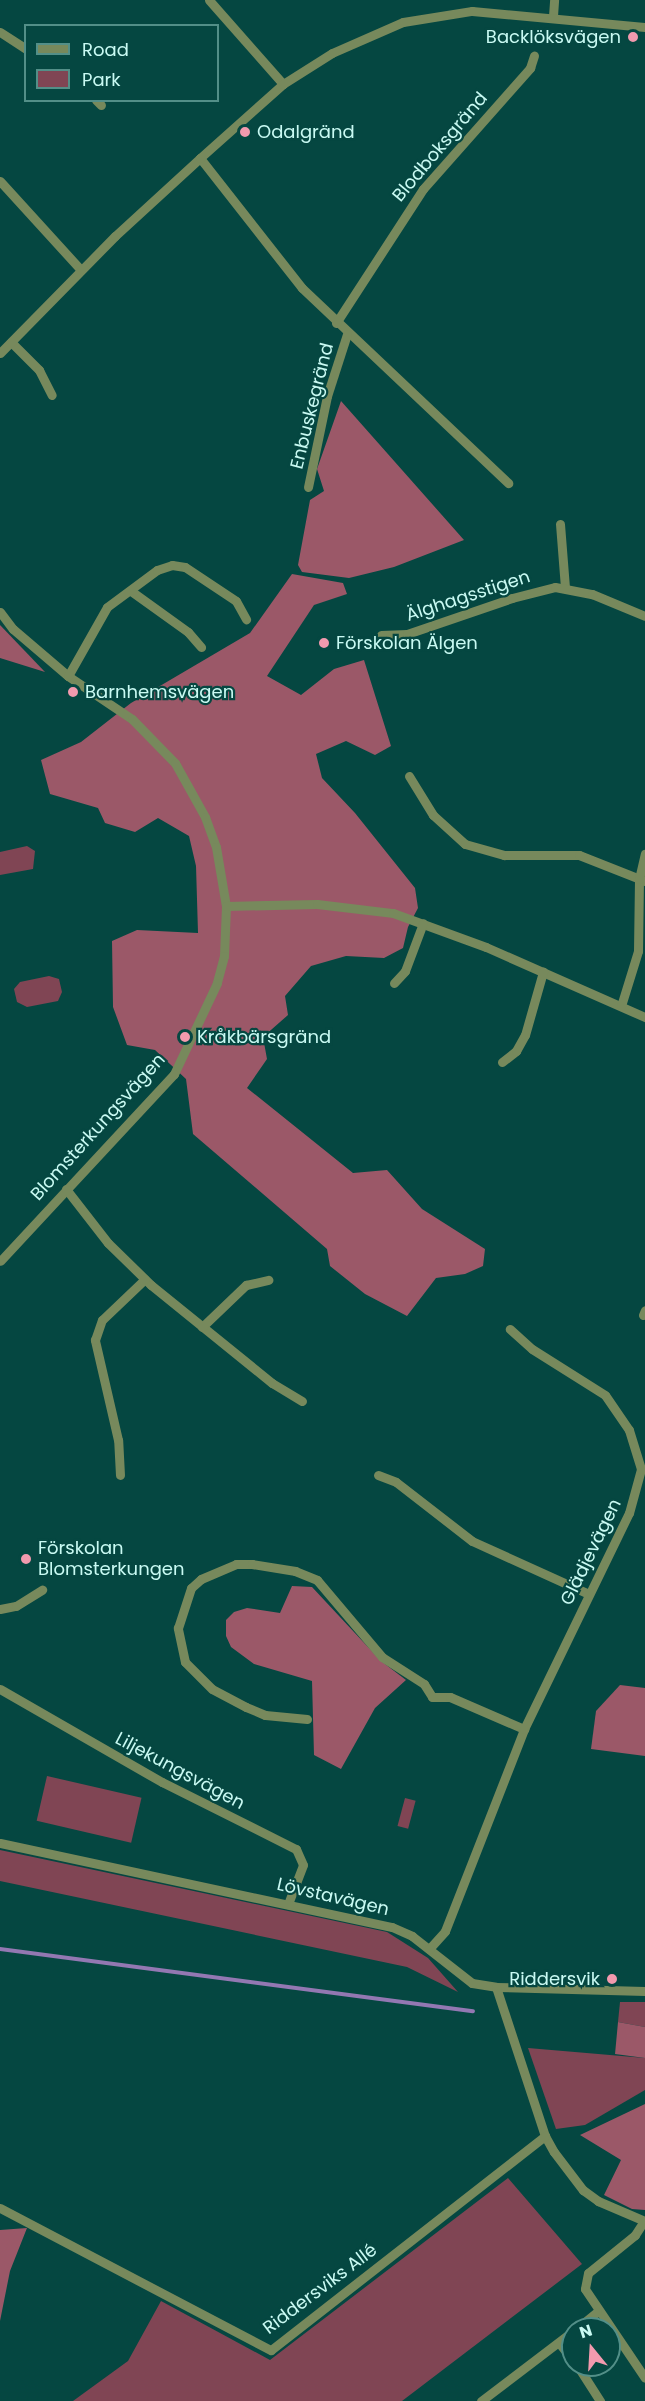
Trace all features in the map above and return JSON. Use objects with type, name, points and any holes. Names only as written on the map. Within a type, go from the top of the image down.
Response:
[{"type":"street","points":[[209,0],[282,84]]},
{"type":"street","points":[[553,16],[554,0]]},
{"type":"street","points":[[0,354],[81,270],[200,158],[282,84],[332,52],[403,22],[472,11],[553,16],[645,27]]},
{"type":"street","points":[[0,32],[24,48]]},
{"type":"street","name":"Blodboksgränd","points":[[336,323],[423,189],[530,68],[534,56]]},
{"type":"street","points":[[200,158],[302,288],[347,334],[508,483]]},
{"type":"street","points":[[0,181],[81,270]]},
{"type":"street","name":"Enbuskegränd","points":[[308,486],[327,396],[347,334]]},
{"type":"street","points":[[11,342],[39,370],[52,395]]},
{"type":"street","points":[[560,524],[565,587],[645,616]]},
{"type":"street","points":[[68,675],[107,607],[157,570],[177,564],[236,601],[246,619]]},
{"type":"street","name":"Älghagsstigen","points":[[381,635],[407,634],[512,598],[565,587]]},
{"type":"street","points":[[131,591],[188,632],[201,647]]},
{"type":"street","name":"Blomsterkungsvägen","points":[[0,612],[13,629],[68,675],[132,718],[176,763],[206,817],[216,847],[226,906],[224,956],[217,982],[174,1074],[0,1261]]},
{"type":"street","points":[[409,776],[433,815],[465,844],[504,855],[579,855],[642,880]]},
{"type":"street","points":[[621,1006],[638,951],[645,854]]},
{"type":"street","points":[[226,906],[345,906],[393,913],[543,972],[645,1017]]},
{"type":"street","points":[[394,983],[405,971],[423,923]]},
{"type":"street","points":[[502,1062],[516,1051],[525,1035],[543,972]]},
{"type":"street","points":[[66,1189],[108,1243],[145,1279],[272,1383],[302,1401]]},
{"type":"street","points":[[120,1475],[118,1440],[95,1345],[102,1320],[145,1279]]},
{"type":"street","points":[[202,1327],[246,1285],[268,1280]]},
{"type":"street","name":"Glädjevägen","points":[[429,1949],[445,1931],[524,1728],[590,1594],[641,1498],[641,1469],[638,1451],[621,1415],[605,1395],[532,1349],[510,1329]]},
{"type":"street","points":[[378,1475],[396,1482],[472,1541],[590,1594]]},
{"type":"street","points":[[307,1719],[265,1715],[246,1707],[212,1689],[185,1662],[178,1628],[191,1588],[201,1579],[236,1564],[252,1564],[295,1571],[317,1580],[382,1657],[424,1684],[432,1697],[450,1697],[524,1728]]},
{"type":"street","points":[[0,1610],[16,1606],[42,1590]]},
{"type":"street","name":"Liljekungsvägen","points":[[0,1689],[162,1782],[296,1849],[303,1865],[288,1904]]},
{"type":"street","name":"Lövstavägen","points":[[0,1843],[392,1926],[429,1949],[458,1975],[472,1983],[496,1987],[645,1991]]},
{"type":"street","points":[[496,1987],[545,2136],[583,2190],[598,2201],[645,2221],[635,2235],[588,2273],[585,2289],[597,2312],[645,2378]]},
{"type":"street","name":"Riddersviks Allé","points":[[0,2208],[271,2350],[545,2136]]},
{"type":"street","points":[[591,2317],[597,2312]]},
{"type":"street","points":[[481,2401],[559,2343],[561,2345]]},
{"type":"street","points":[[585,2377],[600,2401]]},
{"type":"green space","points":[[27,846],[35,851],[33,869],[0,875],[0,852]]},
{"type":"green space","points":[[49,976],[59,979],[62,992],[58,1001],[27,1007],[17,1002],[14,989],[20,982]]},
{"type":"green space","points":[[47,1776],[142,1798],[131,1843],[37,1821]]},
{"type":"green space","points":[[405,1798],[416,1801],[408,1829],[397,1826]]},
{"type":"green space","points":[[0,1850],[387,1932],[428,1958],[458,1992],[407,1967],[0,1881]]},
{"type":"green space","points":[[620,2002],[645,2002],[645,2027],[618,2022]]},
{"type":"green space","points":[[528,2048],[645,2058],[645,2090],[585,2125],[556,2129]]},
{"type":"green space","points":[[508,2178],[582,2264],[402,2401],[73,2401],[128,2361],[161,2301],[270,2360]]},
{"type":"shaded area","points":[[341,401],[464,540],[394,567],[349,578],[302,572],[298,565],[310,500],[324,491],[317,469]]},
{"type":"shaded area","points":[[292,574],[343,583],[347,594],[314,605],[267,676],[301,695],[334,669],[364,660],[391,746],[375,755],[346,741],[316,754],[322,778],[355,813],[415,888],[418,908],[408,927],[403,948],[384,958],[346,956],[311,966],[285,996],[288,1015],[263,1037],[267,1059],[247,1088],[353,1173],[387,1170],[422,1209],[485,1249],[483,1266],[465,1274],[436,1278],[407,1316],[365,1294],[330,1266],[327,1249],[193,1134],[186,1079],[155,1050],[127,1045],[113,1007],[112,941],[137,930],[198,933],[196,866],[189,836],[158,818],[135,832],[105,823],[98,808],[50,794],[41,760],[81,742],[131,703],[250,633]]},
{"type":"shaded area","points":[[0,625],[45,672],[0,658]]},
{"type":"shaded area","points":[[292,1586],[312,1587],[381,1661],[406,1680],[375,1708],[341,1769],[314,1755],[312,1681],[254,1664],[231,1647],[226,1636],[226,1620],[234,1612],[247,1608],[280,1613]]},
{"type":"shaded area","points":[[620,1685],[645,1688],[645,1756],[591,1749],[596,1711]]},
{"type":"shaded area","points":[[618,2022],[645,2027],[645,2058],[615,2054]]},
{"type":"shaded area","points":[[645,2104],[645,2210],[632,2209],[604,2195],[621,2160],[580,2135]]},
{"type":"shaded area","points":[[27,2228],[10,2271],[0,2321],[0,2230]]},
{"type":"waterway","points":[[0,1949],[473,2011]]},
{"type":"place","name":"Backlöksvägen","points":[[633,37]]},
{"type":"place","name":"Odalgränd","points":[[245,132]]},
{"type":"place","name":"Förskolan Älgen","points":[[324,643]]},
{"type":"place","name":"Barnhemsvägen","points":[[73,692]]},
{"type":"place","name":"Kråkbärsgränd","points":[[185,1037]]},
{"type":"place","name":"Förskolan Blomsterkungen","points":[[26,1559]]},
{"type":"place","name":"Riddersvik","points":[[612,1979]]}]
